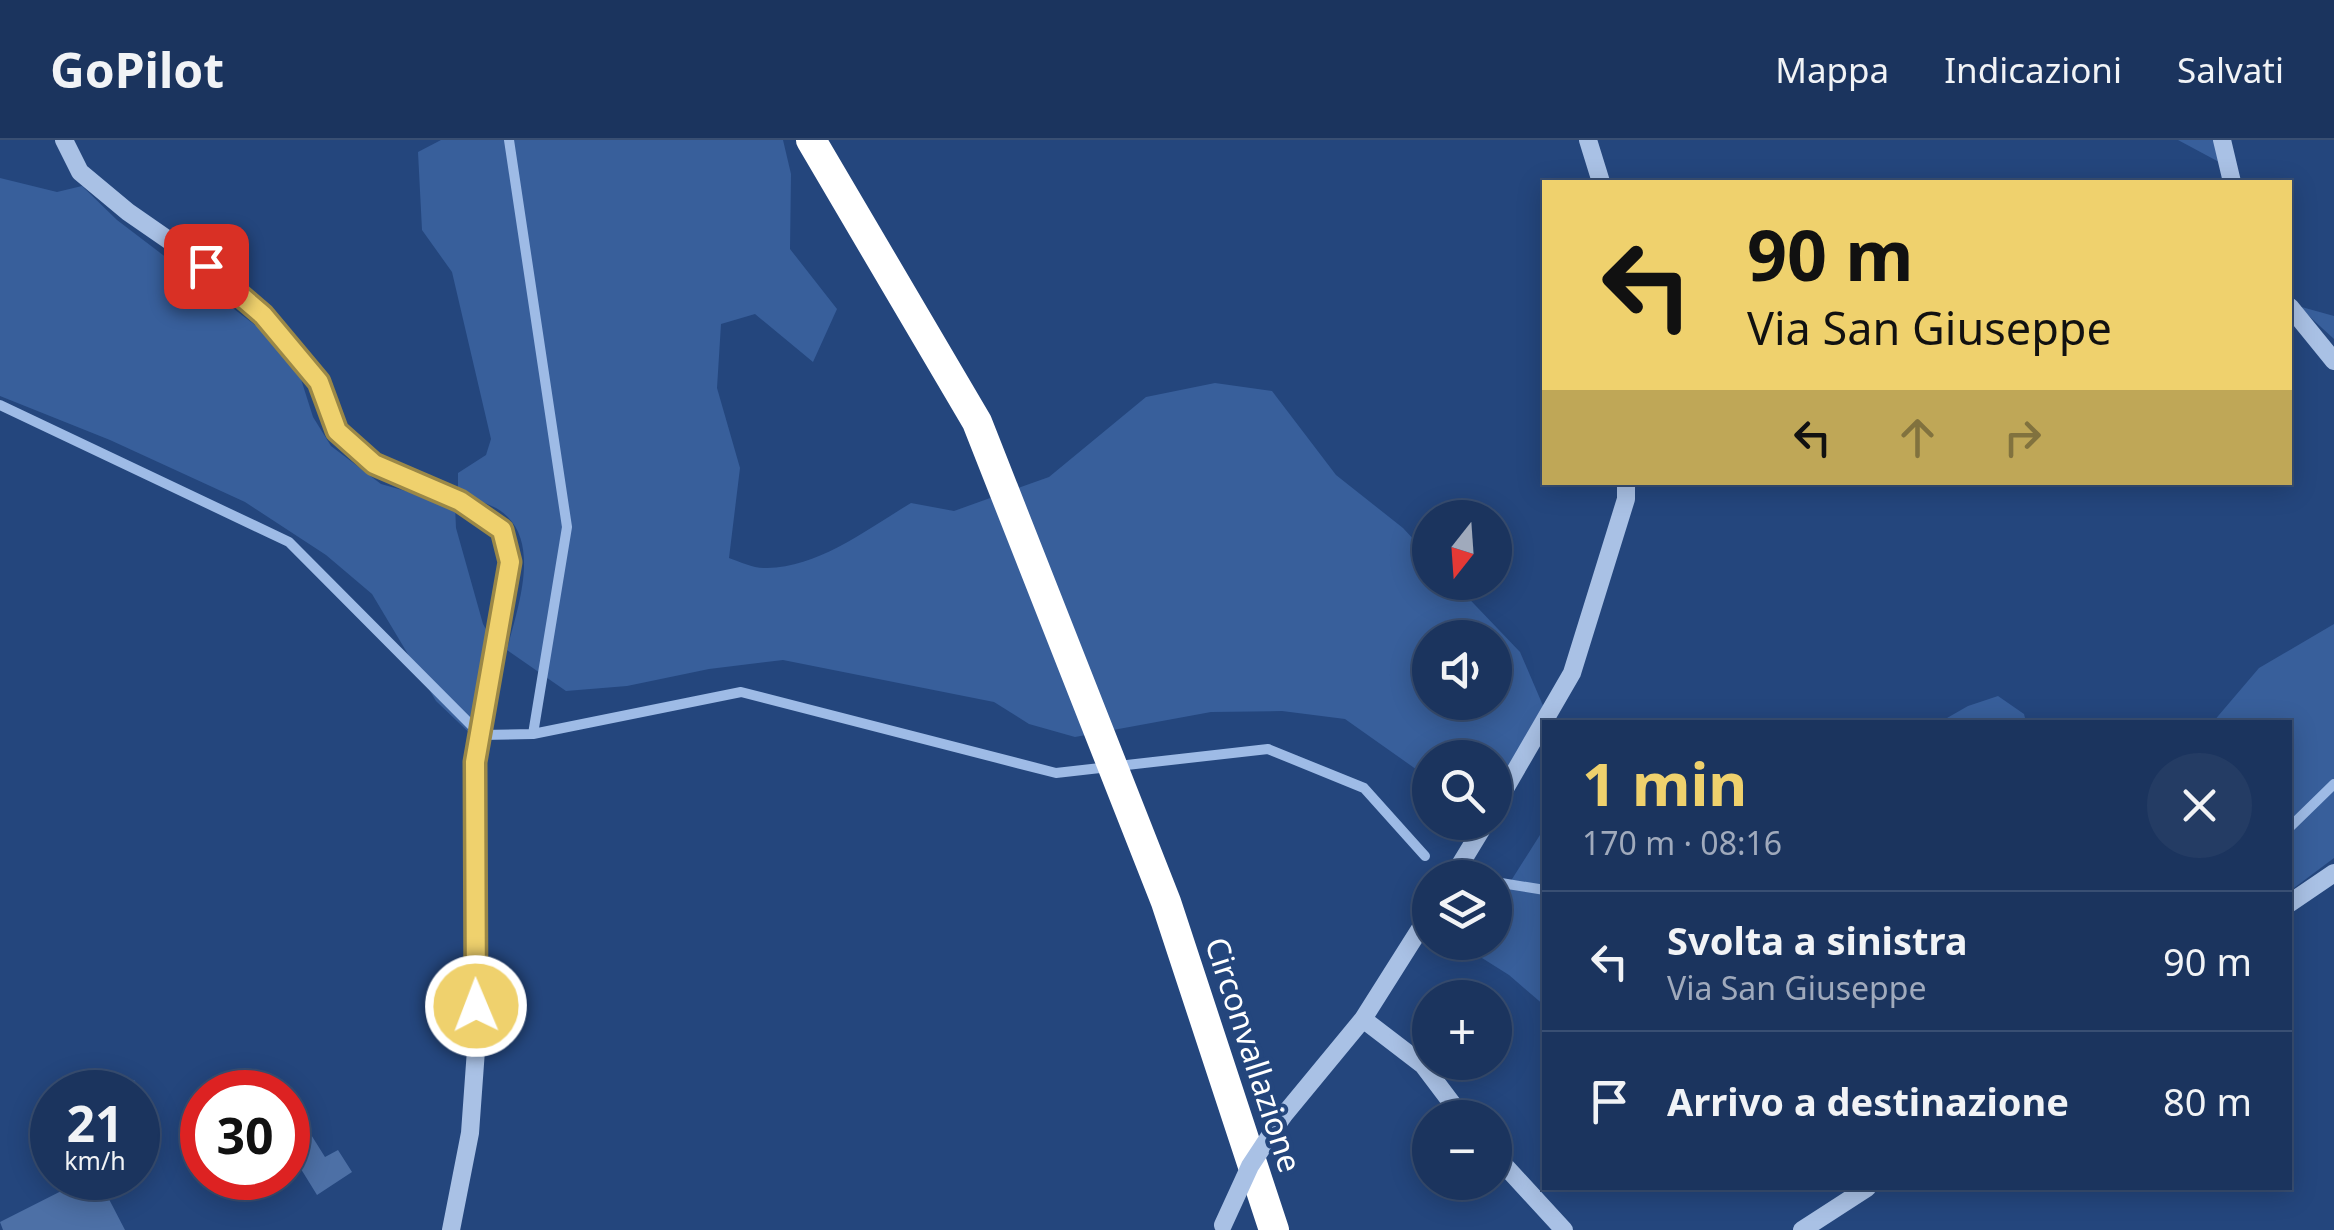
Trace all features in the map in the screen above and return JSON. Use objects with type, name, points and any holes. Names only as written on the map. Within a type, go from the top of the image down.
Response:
[{"type":"highway","name":"Circonvallazione","points":[[812,140],[977,422],[1166,902],[1274,1230]]},
{"type":"street","points":[[64,140],[80,172],[128,212],[206,266],[263,315],[319,382],[337,431],[349,442],[374,464],[460,501],[502,530],[510,562],[475,762],[476,1056],[470,1132],[452,1230]]},
{"type":"street","points":[[1588,140],[1600,180]]},
{"type":"street","points":[[2222,140],[2232,180]]},
{"type":"street","points":[[2292,310],[2334,361]]},
{"type":"street","points":[[1545,720],[1572,673],[1626,498],[1626,485]]},
{"type":"street","points":[[1512,777],[1542,725]]},
{"type":"street","points":[[2292,903],[2334,873]]},
{"type":"street","points":[[1222,1228],[1250,1166],[1283,1116],[1363,1020],[1412,942]]},
{"type":"street","points":[[1363,1020],[1423,1066],[1449,1100]]},
{"type":"street","points":[[1512,1173],[1564,1230]]},
{"type":"street","points":[[1802,1230],[1864,1190]]},
{"type":"shaded area","points":[[441,140],[783,140],[791,174],[790,249],[837,309],[813,362],[755,314],[721,324],[717,388],[740,468],[729,558],[758,567],[787,566],[842,545],[911,503],[954,511],[1049,477],[1146,397],[1215,383],[1272,391],[1336,475],[1412,538],[1412,600],[1470,600],[1489,620],[1412,620],[1412,720],[1512,720],[1512,644],[1520,652],[1547,715],[1512,772],[1512,740],[1412,740],[1412,766],[1345,719],[1282,711],[1211,712],[1075,737],[1029,724],[994,702],[783,660],[709,669],[627,686],[566,691],[507,650],[524,574],[520,536],[511,520],[496,508],[458,493],[458,473],[486,455],[491,439],[452,272],[422,230],[418,152]]},
{"type":"shaded area","points":[[2178,140],[2214,140],[2219,162]]},
{"type":"shaded area","points":[[0,178],[57,192],[82,186],[117,220],[268,335],[300,376],[313,417],[331,446],[381,484],[455,505],[456,528],[483,624],[495,645],[478,741],[436,701],[372,594],[326,555],[245,502],[110,440],[0,396]]},
{"type":"shaded area","points":[[2298,306],[2334,316],[2334,339]]},
{"type":"shaded area","points":[[2334,624],[2334,858],[2292,890],[2292,720],[2215,720],[2259,668]]},
{"type":"shaded area","points":[[1998,696],[2024,714],[2026,720],[1944,720]]},
{"type":"shaded area","points":[[1542,832],[1542,1003],[1485,960],[1512,960],[1512,879]]},
{"type":"building","points":[[310,1133],[325,1157],[338,1150],[352,1172],[317,1195],[310,1184]]},
{"type":"building","points":[[44,1200],[109,1200],[125,1230],[3,1230],[0,1222]]},
{"type":"waterway","points":[[509,140],[567,527],[533,734]]},
{"type":"waterway","points":[[0,405],[289,542],[481,735],[533,734],[741,692],[1056,773],[1268,749],[1364,788],[1425,856]]},
{"type":"waterway","points":[[2292,825],[2334,784]]},
{"type":"waterway","points":[[1512,885],[1542,890]]},
{"type":"route","points":[[206,266],[263,315],[319,382],[337,431],[374,464],[460,501],[502,530],[510,562],[475,762],[476,1006]]}]
